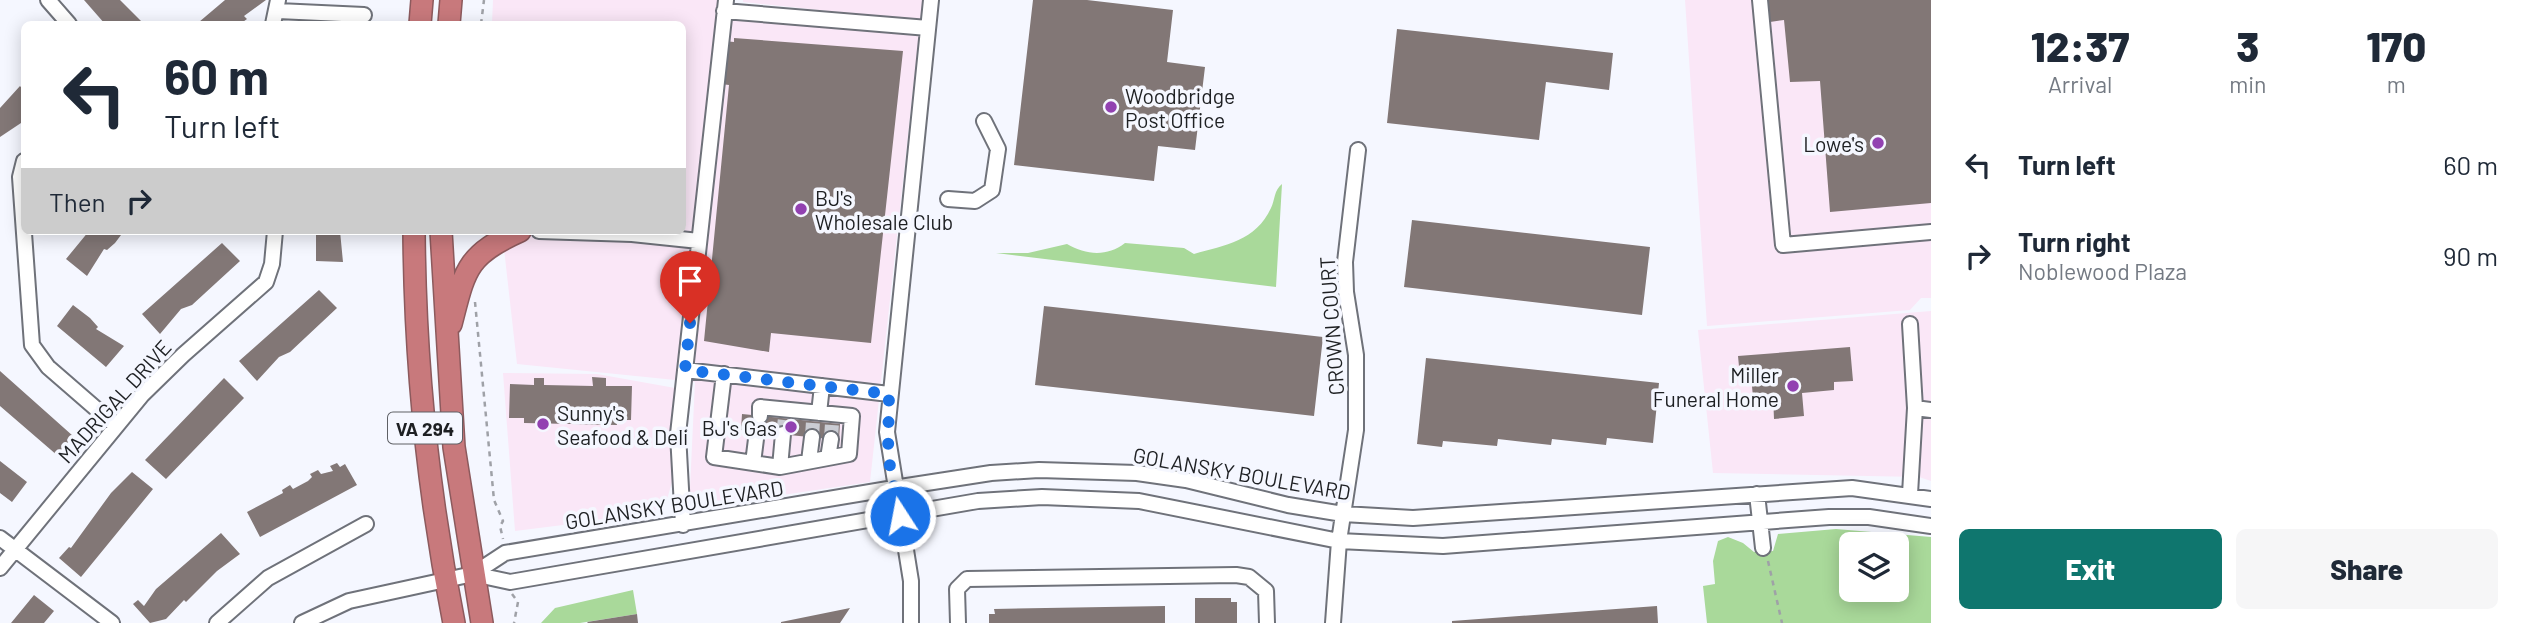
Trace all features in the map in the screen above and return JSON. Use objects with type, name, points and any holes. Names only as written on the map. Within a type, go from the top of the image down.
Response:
[{"type":"highway","points":[[420,21],[422,0]]},
{"type":"highway","points":[[449,21],[451,0]]},
{"type":"highway","name":"VA 294","points":[[414,235],[418,352],[430,485],[454,623]]},
{"type":"highway","name":"VA 294","points":[[441,235],[454,447],[482,623]]},
{"type":"highway","points":[[446,346],[462,280],[470,265],[489,246],[512,235]]},
{"type":"street","points":[[48,0],[66,21]]},
{"type":"street","points":[[276,12],[363,20],[364,0]]},
{"type":"street","points":[[911,623],[911,582],[887,432],[931,0]]},
{"type":"street","points":[[1760,0],[1783,245],[1931,232]]},
{"type":"street","points":[[682,525],[677,455],[725,6],[928,28]]},
{"type":"street","points":[[948,200],[975,201],[992,190],[998,149],[984,121]]},
{"type":"street","name":"CROWN COURT","points":[[1333,623],[1339,541],[1357,402],[1356,355],[1346,292],[1345,262],[1358,150]]},
{"type":"street","points":[[21,173],[21,194]]},
{"type":"street","points":[[23,235],[29,327],[36,352],[48,368],[116,426]]},
{"type":"street","points":[[24,244],[32,235]]},
{"type":"street","name":"MADRIGAL DRIVE","points":[[0,568],[116,426],[183,355],[266,282],[272,264],[275,235]]},
{"type":"street","points":[[642,235],[699,241]]},
{"type":"street","points":[[1910,324],[1915,408],[1910,494]]},
{"type":"street","points":[[685,370],[889,394]]},
{"type":"street","points":[[724,374],[714,457],[780,467],[849,454],[852,416],[785,414],[760,407],[760,416]]},
{"type":"street","points":[[822,386],[822,417]]},
{"type":"street","points":[[1915,408],[1931,410]]},
{"type":"street","points":[[753,463],[757,431]]},
{"type":"street","points":[[780,467],[783,434]]},
{"type":"street","points":[[809,461],[811,437]]},
{"type":"street","points":[[828,458],[831,439]]},
{"type":"street","name":"GOLANSKY BOULEVARD","points":[[302,623],[349,601],[472,573],[505,553],[991,473],[1088,470],[1186,480],[1287,505],[1343,514],[1413,518],[1852,488],[1931,499]]},
{"type":"street","points":[[1757,494],[1763,548]]},
{"type":"street","name":"GOLANSKY BOULEVARD","points":[[472,573],[510,582],[989,500],[1096,498],[1183,509],[1339,541],[1443,546],[1759,522],[1869,517],[1931,526]]},
{"type":"street","points":[[217,623],[268,578],[366,524]]},
{"type":"street","points":[[0,538],[112,623]]},
{"type":"street","points":[[958,623],[957,589],[967,579],[1236,575],[1249,577],[1266,591],[1267,623]]},
{"type":"path","points":[[481,21],[484,0]]},
{"type":"path","points":[[475,297],[495,505],[503,521],[500,526]]},
{"type":"path","points":[[1763,548],[1782,623]]},
{"type":"path","points":[[513,598],[519,603],[514,623]]},
{"type":"shaded area","points":[[493,0],[731,0],[733,19],[919,35],[870,482],[689,509],[695,382],[517,364],[502,235],[686,235],[686,21],[492,21]]},
{"type":"shaded area","points":[[922,0],[922,21],[743,2]]},
{"type":"shaded area","points":[[1685,0],[1931,0],[1931,298],[1921,298],[1910,310],[1707,326]]},
{"type":"shaded area","points":[[1931,311],[1931,481],[1919,477],[1713,473],[1698,330]]},
{"type":"shaded area","points":[[503,373],[597,374],[675,388],[670,440],[672,482],[666,503],[651,514],[515,531]]},
{"type":"green space","points":[[1282,184],[1276,287],[996,253],[1028,253],[1067,244],[1096,253],[1111,251],[1125,243],[1184,248],[1194,254],[1238,240],[1257,228],[1265,219]]},
{"type":"green space","points":[[1836,529],[1872,532],[1839,532],[1839,602],[1909,602],[1909,535],[1931,537],[1931,623],[1707,623],[1703,586],[1715,584],[1713,561],[1718,541],[1728,537],[1743,543],[1754,552],[1773,551],[1778,534]]},
{"type":"green space","points":[[633,590],[637,614],[580,623],[541,623],[555,608]]},
{"type":"building","points":[[84,0],[120,0],[141,21],[102,21]]},
{"type":"building","points":[[225,0],[266,0],[244,16],[247,19],[244,21],[200,21]]},
{"type":"building","name":"Woodbridge Post Office","points":[[1033,0],[1087,0],[1173,10],[1167,62],[1205,67],[1195,150],[1158,146],[1154,181],[1014,165]]},
{"type":"building","name":"Lowe's","points":[[1768,0],[1931,0],[1931,203],[1830,212],[1820,81],[1790,82],[1784,20],[1770,22]]},
{"type":"building","points":[[1397,29],[1613,53],[1609,90],[1546,82],[1539,140],[1387,123]]},
{"type":"building","name":"BJ's Wholesale Club","points":[[734,38],[903,51],[871,343],[771,333],[769,352],[704,341],[729,85],[721,84],[724,41],[734,42]]},
{"type":"building","points":[[20,86],[21,123],[0,137],[0,108]]},
{"type":"building","points":[[1412,220],[1650,247],[1642,315],[1404,287]]},
{"type":"building","points":[[86,235],[121,235],[107,250],[104,249],[87,276],[66,259]]},
{"type":"building","points":[[316,235],[340,235],[343,262],[316,261]]},
{"type":"building","points":[[222,243],[240,261],[192,305],[181,309],[160,334],[142,314]]},
{"type":"building","points":[[319,290],[337,308],[290,352],[279,357],[257,381],[239,361]]},
{"type":"building","points":[[73,305],[90,318],[98,327],[96,329],[124,346],[106,367],[57,326]]},
{"type":"building","points":[[1044,306],[1323,337],[1314,416],[1035,385]]},
{"type":"building","name":"Miller Funeral Home","points":[[1850,347],[1853,381],[1834,382],[1834,390],[1802,393],[1804,416],[1774,419],[1773,395],[1753,397],[1751,376],[1740,377],[1738,356]]},
{"type":"building","points":[[1426,358],[1659,383],[1653,443],[1607,438],[1606,445],[1552,439],[1551,445],[1498,439],[1497,446],[1443,441],[1442,447],[1417,444]]},
{"type":"building","points":[[0,371],[73,436],[58,456],[0,406]]},
{"type":"building","points":[[592,377],[606,378],[606,386],[632,386],[631,420],[616,420],[617,425],[524,423],[524,418],[509,418],[510,384],[534,385],[534,378],[544,378],[544,385],[593,386]]},
{"type":"building","points":[[224,378],[244,398],[166,479],[145,460]]},
{"type":"building","name":"BJ's Gas","points":[[742,414],[840,424],[839,440],[741,430]]},
{"type":"building","points":[[0,461],[27,482],[12,502],[0,493]]},
{"type":"building","points":[[337,463],[340,467],[345,464],[357,485],[260,537],[247,512],[283,493],[282,490],[290,485],[293,489],[308,481],[312,477],[310,474],[318,470],[321,474],[333,471],[330,466]]},
{"type":"building","points":[[132,472],[153,489],[81,577],[59,558],[71,548],[111,493]]},
{"type":"building","points":[[221,533],[240,554],[217,571],[166,619],[150,623],[133,604],[138,600],[144,606],[156,589]]},
{"type":"building","points":[[34,595],[54,611],[44,623],[11,623]]},
{"type":"building","points":[[1195,598],[1231,598],[1231,602],[1237,602],[1237,623],[1195,623]]},
{"type":"building","points":[[1165,606],[1165,623],[989,623],[989,614],[995,614],[994,609]]},
{"type":"building","points":[[1657,606],[1658,623],[1452,623],[1452,621]]},
{"type":"building","points":[[850,608],[840,623],[781,623],[781,622]]},
{"type":"building","points":[[637,614],[638,623],[587,622]]},
{"type":"tunnel","points":[[783,434],[785,418]]},
{"type":"tunnel","points":[[812,437],[813,421]]},
{"type":"tunnel","points":[[831,439],[832,423]]},
{"type":"place","name":"Woodbridge Post Office","points":[[1111,107]]},
{"type":"place","name":"Lowe's","points":[[1878,143]]},
{"type":"place","name":"BJ's Wholesale Club","points":[[801,209]]},
{"type":"place","name":"Miller Funeral Home","points":[[1793,386]]},
{"type":"place","name":"Sunny's Seafood & Deli","points":[[543,424]]},
{"type":"place","name":"BJ's Gas","points":[[791,427]]},
{"type":"route","points":[[690,323],[685,370],[889,394],[888,456],[900,516]]}]
